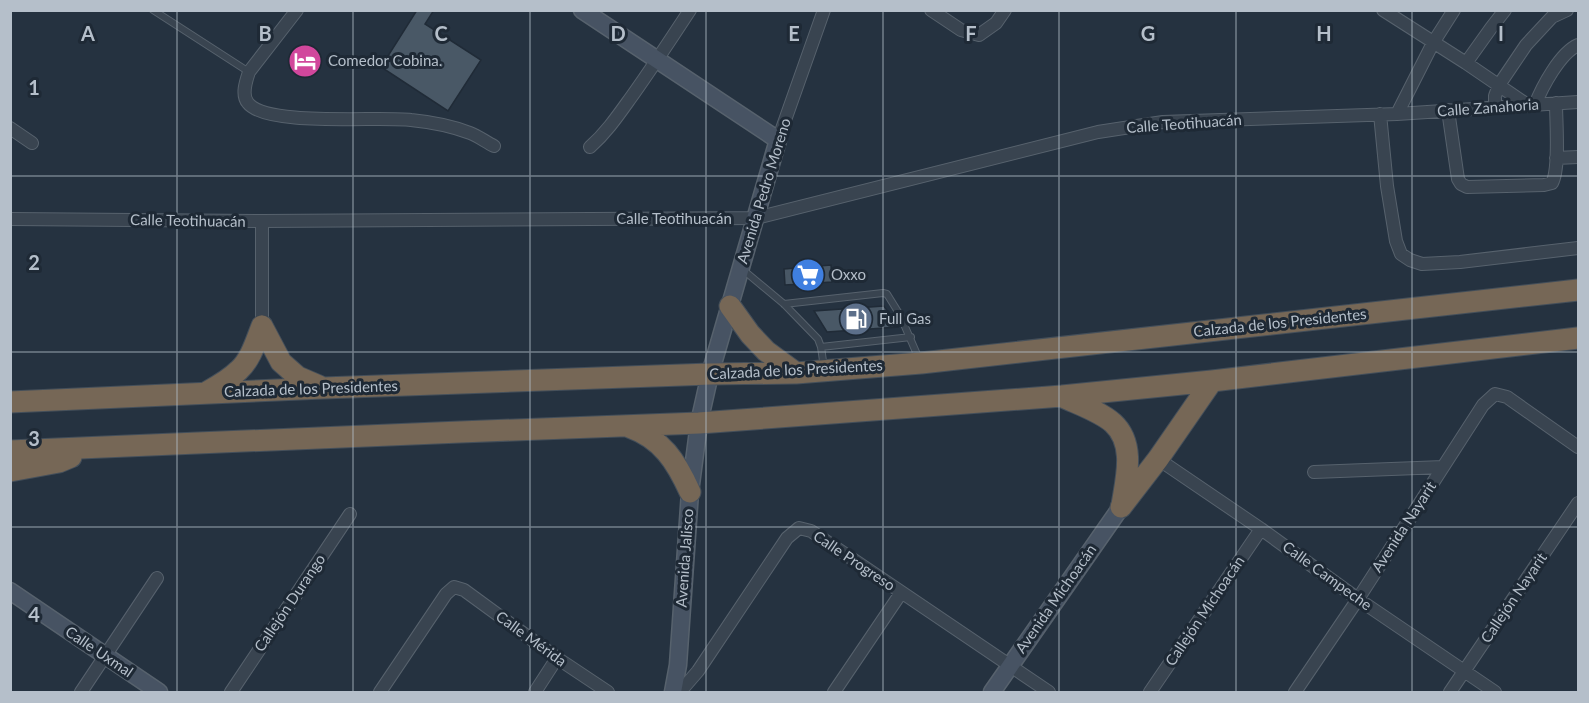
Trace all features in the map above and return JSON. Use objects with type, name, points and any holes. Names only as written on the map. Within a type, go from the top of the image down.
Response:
[{"type":"highway","name":"Calzada de los Presidentes","points":[[10,402],[322,388],[824,371],[921,363],[1578,290]]},
{"type":"highway","points":[[730,306],[750,334],[766,351],[796,373]]},
{"type":"highway","points":[[262,326],[281,362],[298,377],[322,388]]},
{"type":"highway","points":[[205,393],[241,369],[262,326]]},
{"type":"highway","points":[[10,451],[699,423],[1062,396],[1212,381],[1578,338]]},
{"type":"highway","points":[[1121,507],[1158,459],[1212,381]]},
{"type":"highway","points":[[1062,396],[1113,423],[1123,436],[1128,453],[1121,507]]},
{"type":"highway","points":[[626,426],[640,431],[666,450],[690,492]]},
{"type":"highway","points":[[10,471],[59,462],[94,448]]},
{"type":"street","points":[[297,10],[247,77],[245,97],[248,104],[272,114],[302,118],[410,119],[471,133],[495,146]]},
{"type":"street","points":[[582,10],[778,140]]},
{"type":"street","points":[[590,147],[611,125],[690,10]]},
{"type":"street","name":"Avenida Pedro Moreno","points":[[710,374],[778,140],[824,10]]},
{"type":"street","points":[[930,10],[961,30],[979,35],[996,23],[1005,10]]},
{"type":"street","points":[[1383,10],[1532,105],[1563,58],[1578,45]]},
{"type":"street","points":[[1397,114],[1433,43],[1454,10]]},
{"type":"street","points":[[1466,63],[1505,10]]},
{"type":"street","points":[[1495,108],[1495,96],[1499,85],[1526,45],[1552,17],[1567,10]]},
{"type":"street","name":"Calle Zanahoria","points":[[1397,114],[1578,102]]},
{"type":"street","points":[[1448,110],[1458,178],[1463,186],[1549,184],[1554,181],[1556,158],[1556,103]]},
{"type":"street","points":[[1380,114],[1395,241],[1401,254],[1422,264],[1460,262],[1578,248]]},
{"type":"street","name":"Calle Teotihuacán","points":[[10,219],[262,221],[756,218],[1098,132],[1163,122],[1397,114]]},
{"type":"street","points":[[10,128],[33,143]]},
{"type":"street","points":[[1556,158],[1578,157]]},
{"type":"street","points":[[262,221],[262,326]]},
{"type":"street","name":"Avenida Jalisco","points":[[674,693],[690,492],[699,423],[710,374]]},
{"type":"street","name":"Avenida Nayarit","points":[[1295,693],[1483,405],[1495,394],[1507,398],[1578,447]]},
{"type":"street","name":"Calle Campeche","points":[[1158,459],[1495,693]]},
{"type":"street","points":[[1314,472],[1443,467]]},
{"type":"street","name":"Callejón Nayarit","points":[[1450,693],[1578,503]]},
{"type":"street","name":"Avenida Michoacán","points":[[992,693],[1121,507]]},
{"type":"street","name":"Callejón Durango","points":[[231,693],[350,514]]},
{"type":"street","name":"Calle Progreso","points":[[674,693],[685,686],[698,671],[787,538],[799,528],[811,531],[1049,693]]},
{"type":"street","name":"Callejón Michoacán","points":[[1150,693],[1261,529]]},
{"type":"street","points":[[81,693],[157,578]]},
{"type":"street","name":"Calle Mérida","points":[[380,693],[446,594],[454,587],[464,590],[609,693]]},
{"type":"street","name":"Calle Uxmal","points":[[10,591],[159,693]]},
{"type":"street","points":[[834,693],[901,593]]},
{"type":"street","points":[[535,693],[557,658]]},
{"type":"lane","points":[[153,10],[247,77]]},
{"type":"lane","points":[[741,268],[784,304],[818,339],[824,371]]},
{"type":"lane","points":[[784,304],[887,294],[911,337],[921,363]]},
{"type":"lane","points":[[821,347],[911,337]]},
{"type":"building","points":[[417,10],[434,10],[425,24],[481,60],[448,111],[381,67]]},
{"type":"building","name":"Oxxo","points":[[831,265],[832,282],[785,285],[784,269]]},
{"type":"building","name":"Full Gas","points":[[884,306],[898,327],[827,332],[814,311]]},
{"type":"place","name":"Comedor Cobina.","points":[[305,61]]},
{"type":"place","name":"Oxxo","points":[[808,275]]},
{"type":"place","name":"Full Gas","points":[[856,319]]}]
